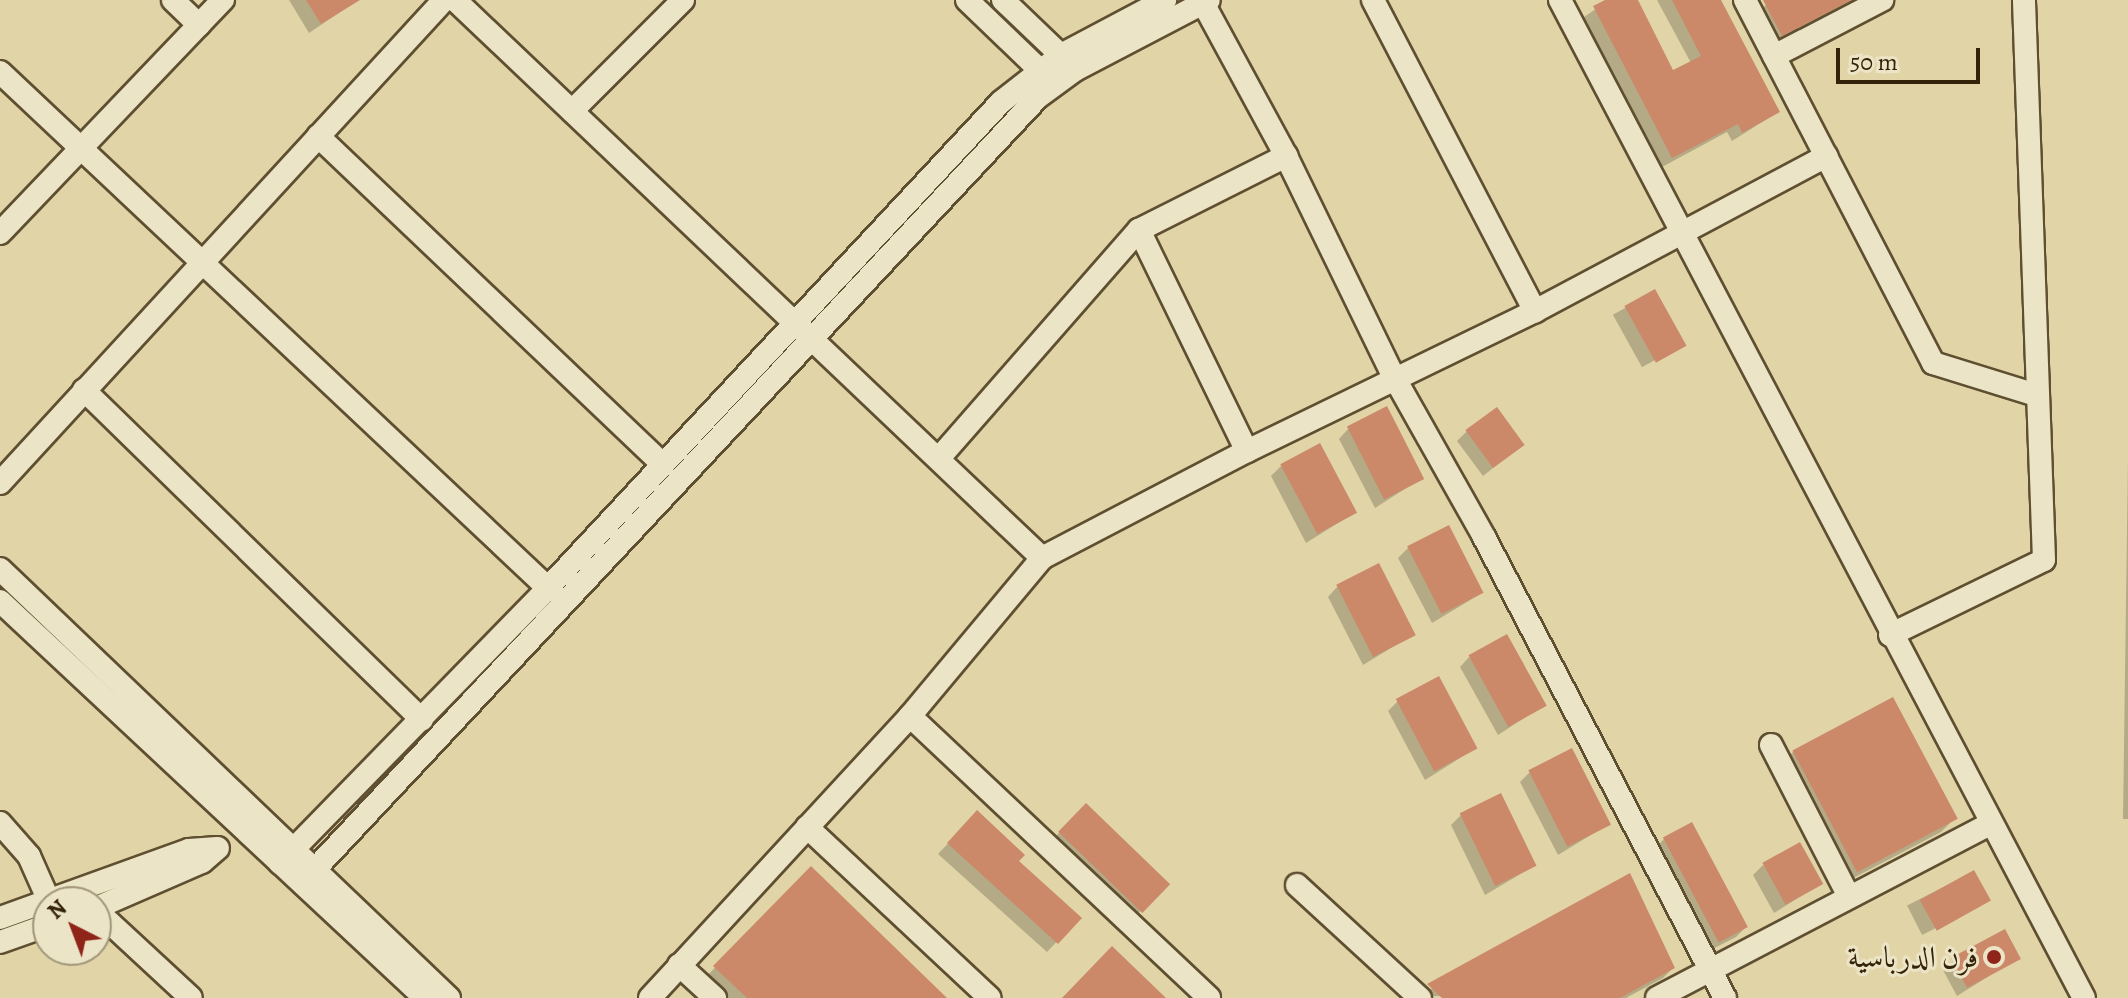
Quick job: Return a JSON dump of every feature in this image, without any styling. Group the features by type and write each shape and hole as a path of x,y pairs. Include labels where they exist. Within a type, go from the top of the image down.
{"street":[{"path":"173,0 199,25"},
{"path":"0,233 223,0"},
{"path":"0,483 444,0"},
{"path":"455,0 940,457 1042,558"},
{"path":"572,111 683,0"},
{"path":"967,0 1047,76"},
{"path":"1003,0 1068,62"},
{"path":"1373,0 1535,311"},
{"path":"1560,0 1684,233 1890,635 2084,998"},
{"path":"1745,0 1933,363 2036,395"},
{"path":"1774,56 1882,0"},
{"path":"1890,635 2044,560 2024,0"},
{"path":"308,876 802,329 1001,102 1047,76 1158,2"},
{"path":"1068,62 1206,2 1286,156 1394,377 1484,537 1725,998"},
{"path":"0,72 548,588"},
{"path":"318,136 663,465"},
{"path":"940,457 1139,230 1286,156"},
{"path":"650,998 910,716 1042,558 1394,377 1535,311 1826,156"},
{"path":"1139,230 1247,451"},
{"path":"287,856 422,720 663,465 802,329"},
{"path":"84,390 422,720"},
{"path":"0,569 308,876 425,998"},
{"path":"0,601 252,823"},
{"path":"910,716 1209,998"},
{"path":"1771,745 1849,897"},
{"path":"0,823 29,856 42,886"},
{"path":"112,902 193,867 252,823"},
{"path":"1657,998 1990,824"},
{"path":"807,827 990,998"},
{"path":"90,886 189,850 217,848"},
{"path":"308,876 449,998"},
{"path":"1297,885 1420,998"},
{"path":"0,918 32,907"},
{"path":"112,924 191,998"},
{"path":"0,942 32,931"},
{"path":"679,965 715,998"}],"building":[{"path":"306,0 360,0 321,24"},
{"path":"1605,0 1638,0 1673,70 1701,56 1672,0 1721,0 1780,112 1742,133 1738,124 1672,158 1593,6"},
{"path":"1763,0 1852,0 1782,36"},
{"path":"1655,289 1687,346 1656,363 1624,306"},
{"path":"1387,406 1424,479 1384,499 1347,426"},
{"path":"1497,407 1525,445 1493,468 1465,430"},
{"path":"1320,443 1357,513 1317,534 1280,464"},
{"path":"1449,525 1484,593 1442,614 1407,546"},
{"path":"1379,563 1416,635 1373,657 1336,585"},
{"path":"1507,634 1547,706 1508,727 1469,655"},
{"path":"1439,676 1477,748 1434,771 1396,699"},
{"path":"1893,697 1958,819 1857,872 1792,751"},
{"path":"1572,748 1611,825 1567,847 1528,770"},
{"path":"1501,793 1537,866 1495,886 1460,813"},
{"path":"1086,803 1170,884 1142,913 1058,832"},
{"path":"977,810 1025,855 1019,861 1082,918 1058,944 947,843"},
{"path":"1692,822 1748,927 1719,943 1663,837"},
{"path":"1800,842 1823,884 1786,905 1762,863"},
{"path":"811,866 947,998 747,998 713,966"},
{"path":"1974,870 1991,901 1937,931 1920,900"},
{"path":"1630,873 1675,968 1620,998 1442,998 1427,984"},
{"path":"2005,929 2021,959 1967,988 1951,958"},
{"path":"1112,946 1166,998 1062,998"}],"place":[{"name":"فرن الدرباسية","path":"1994,957"}]}
